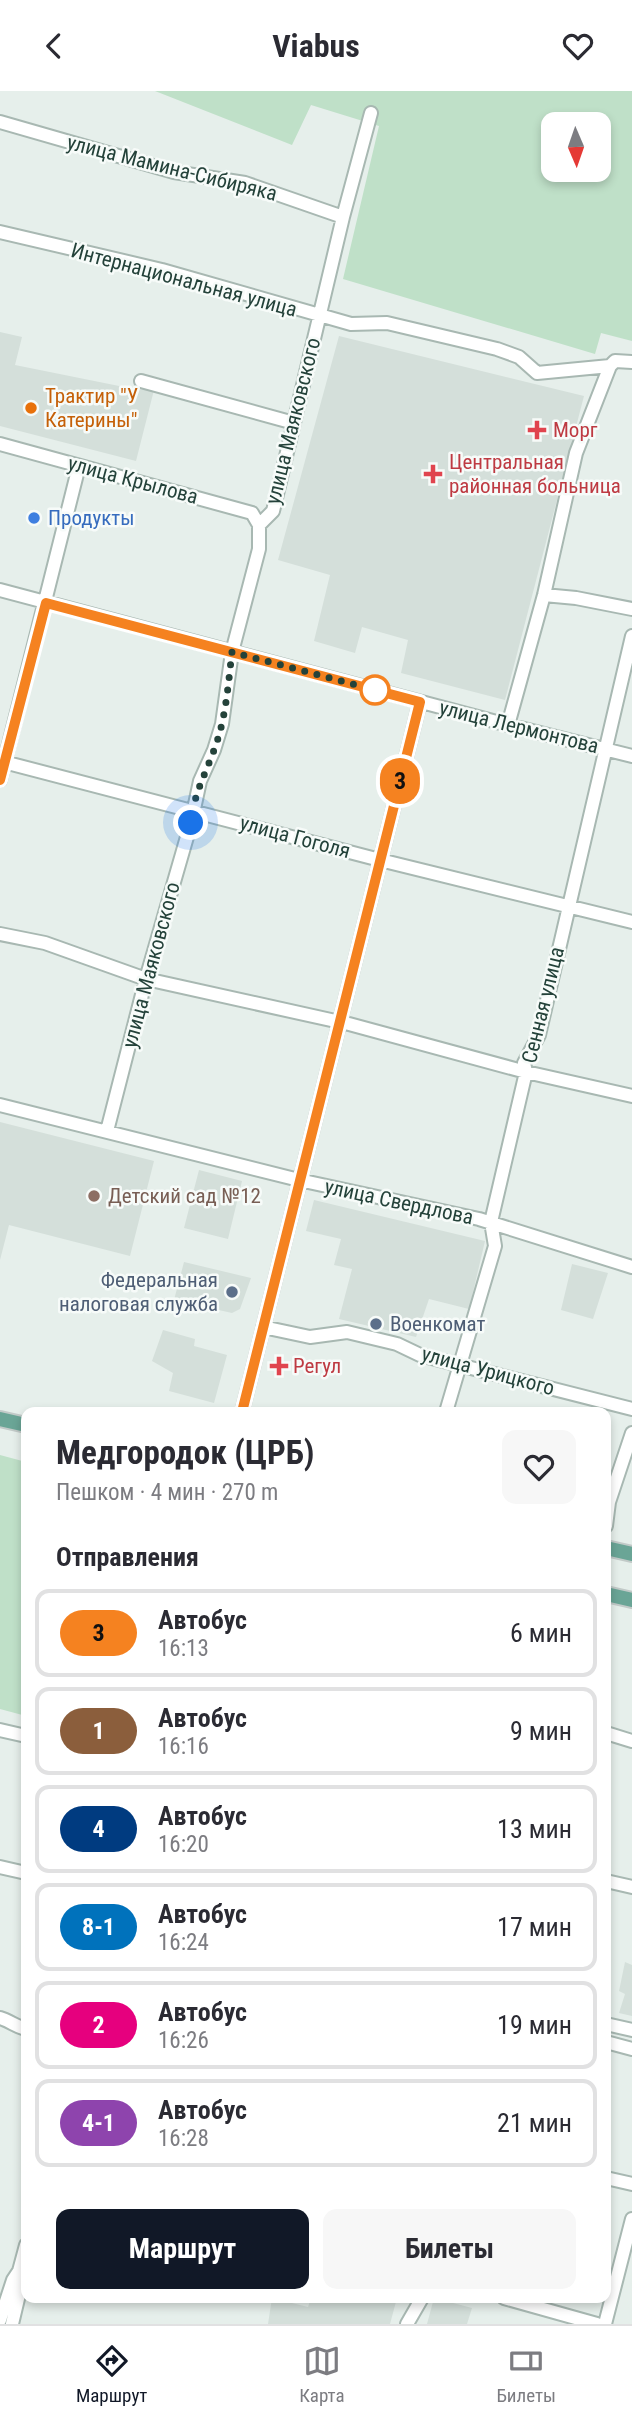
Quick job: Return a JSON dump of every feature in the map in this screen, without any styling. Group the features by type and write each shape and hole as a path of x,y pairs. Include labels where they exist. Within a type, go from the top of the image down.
{"main road":[{"path":"0,1419 21,1424"},
{"path":"611,1549 632,1554"},
{"path":"611,1595 632,1600"}],"street":[{"name":"улица Маяковского","path":"107,1131 200,781 222,724 232,652 259,549 259,525 273,511 343,217 372,113"},
{"name":"улица Мамина-Сибиряка","path":"0,122 174,172 245,183 343,217"},
{"name":"Интернациональная улица","path":"0,232 162,270 351,324 387,323 497,349 519,357 537,373 610,366"},
{"path":"508,725 544,595 576,453 610,366 615,361 632,362"},
{"path":"141,381 294,423"},
{"name":"улица Крылова","path":"0,444 252,513 259,525"},
{"path":"0,779 2,762 46,603 79,466"},
{"name":"улица Лермонтова","path":"0,590 632,756"},
{"path":"544,595 632,609"},
{"name":"Сенная улица","path":"448,1407 495,1246 491,1222 526,1072 524,1063 539,1035 632,636"},
{"path":"243,1407 420,702"},
{"name":"улица Гоголя","path":"2,762 632,922"},
{"path":"0,934 44,943 146,979 339,1023 526,1072 632,1096"},
{"name":"улица Свердлова","path":"0,1105 299,1180 491,1222 632,1267"},
{"name":"улица Урицкого","path":"263,1327 310,1337 347,1332 397,1343 420,1355 632,1409"},
{"path":"611,1496 632,1433"},
{"path":"0,1730 21,1735"},
{"path":"611,1735 632,1741"},
{"path":"0,1867 21,1872"},
{"path":"611,1882 632,1887"},
{"path":"0,2018 21,2027"},
{"path":"611,2025 632,2030"},
{"path":"611,2043 632,2049"},
{"path":"611,2179 632,2184"},
{"path":"611,2301 632,2219"},
{"path":"21,2264 0,2321 13,2324 21,2287"},
{"path":"19,2271 21,2278"},
{"path":"407,2324 419,2303"},
{"path":"522,2303 597,2324"},
{"path":"605,2324 610,2303"}],"shaded area":[{"path":"0,332 22,337 15,365 134,389 154,390 136,461 0,426"},
{"name":"Центральная районная больница","path":"339,336 584,396 505,700 401,673 408,640 362,627 355,653 314,641 330,575 278,560"},
{"name":"Детский сад №12","path":"0,1122 154,1161 130,1256 9,1225 0,1260"},
{"path":"199,1170 242,1181 228,1239 184,1228"},
{"path":"314,1200 485,1241 469,1309 429,1299 416,1337 339,1319 352,1269 334,1265 341,1239 306,1231"},
{"path":"184,1262 251,1278 240,1309 232,1313 174,1300"},
{"path":"572,1264 608,1273 593,1319 561,1310"},
{"path":"163,1330 195,1339 194,1346 227,1355 214,1403 169,1391 173,1373 152,1361"},
{"path":"625,1962 632,1965 632,2016 619,2013 625,1994 619,1991"},
{"path":"271,2303 292,2303 308,2307 309,2303 396,2303 390,2324 268,2324"},
{"path":"433,2303 453,2303 472,2308 467,2324 427,2324"}],"green space":[{"path":"155,91 632,91 632,341 601,333 595,354 343,279 379,126 311,105 292,145"},
{"path":"0,1455 21,1461 21,1715 0,1709"}],"bus line":[{"name":"3","path":"0,780 46,603 420,702 243,1407"}],"place":[{"name":"Трактир \"У Катерины\"","path":"31,408"},
{"name":"Морг","path":"537,430"},
{"name":"Центральная районная больница","path":"433,474"},
{"name":"Продукты","path":"34,518"},
{"name":"Детский сад №12","path":"94,1196"},
{"name":"Федеральная налоговая служба","path":"232,1292"},
{"name":"Военкомат","path":"376,1324"},
{"name":"Регул","path":"279,1366"}],"route":[{"path":"191,823 200,781 222,724 232,652 375,690"}]}
